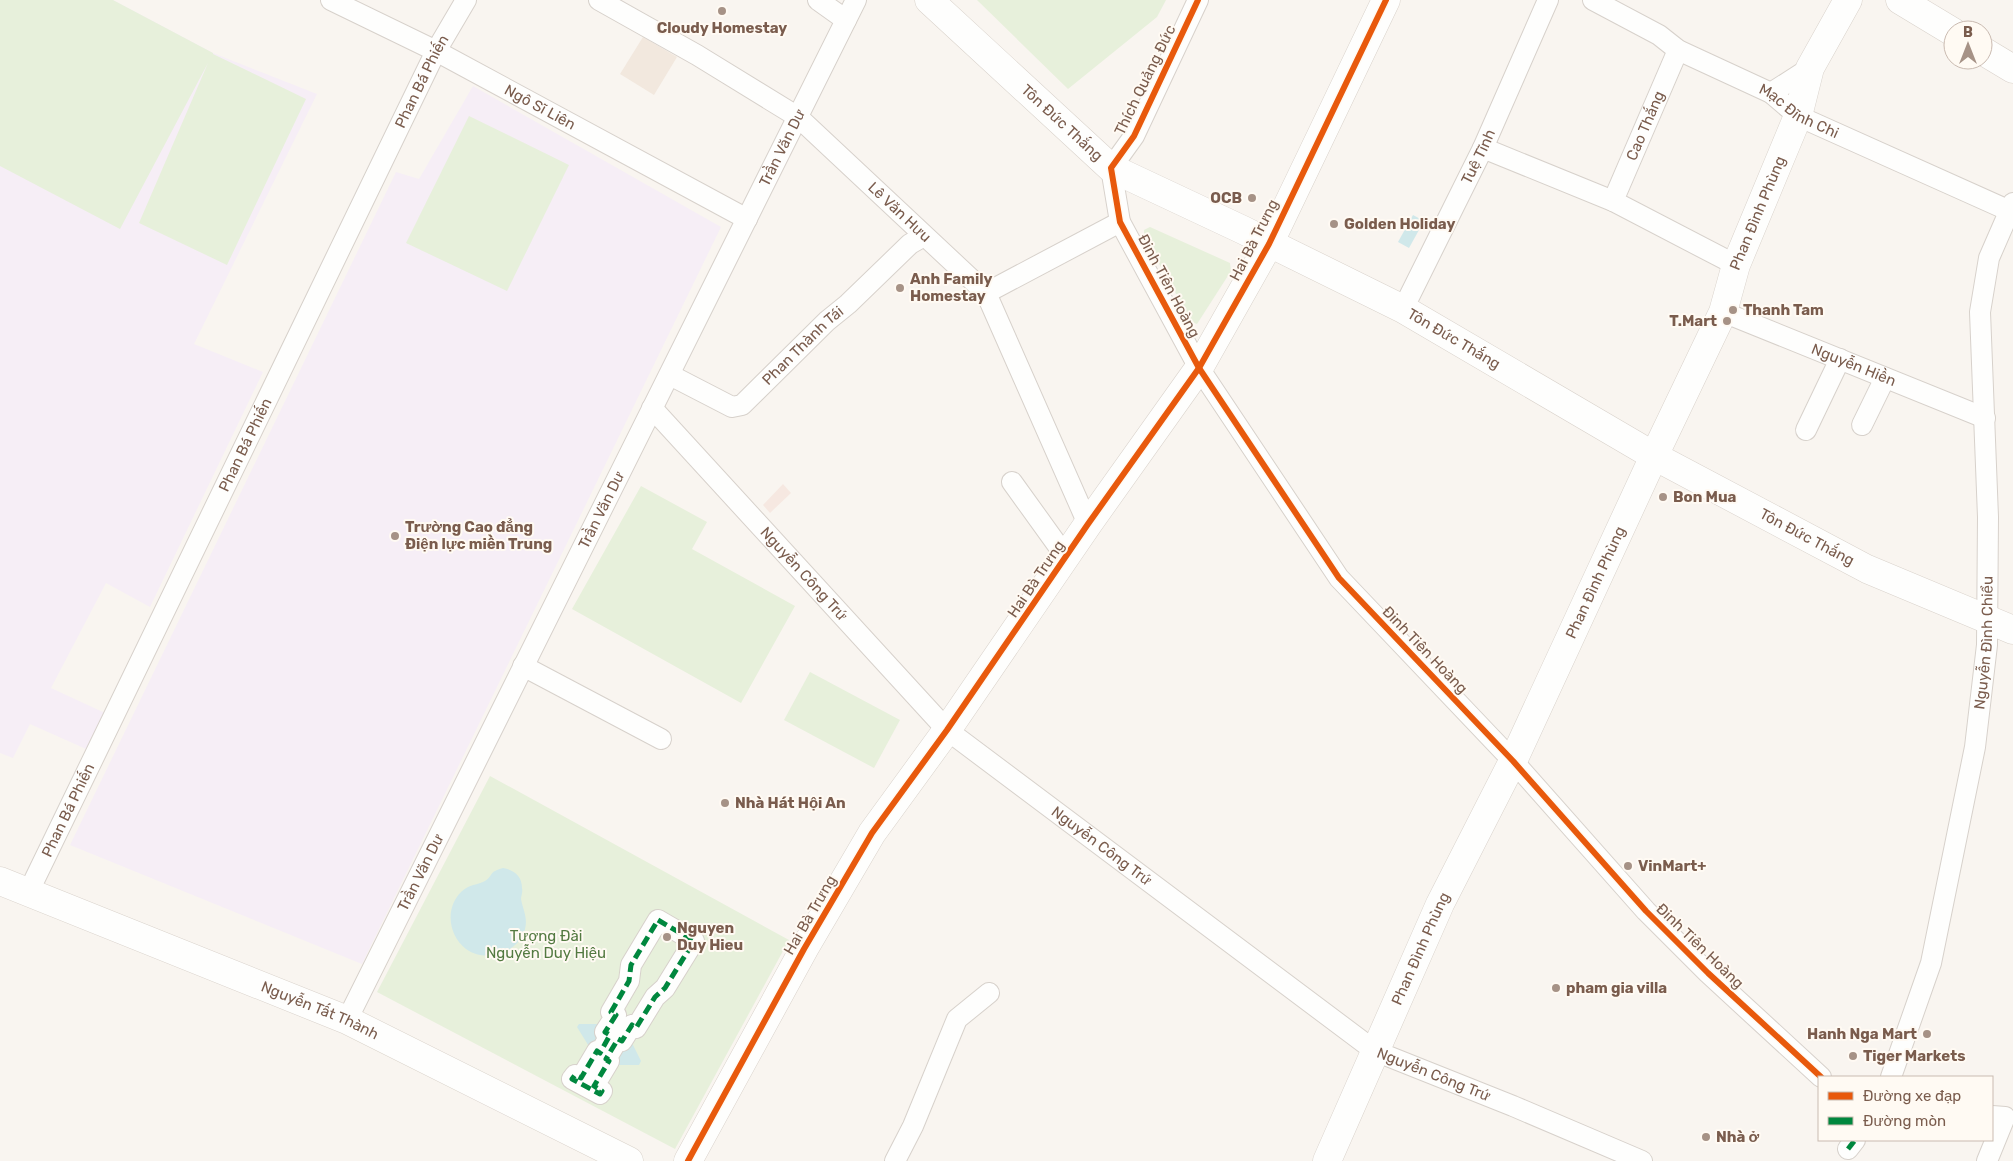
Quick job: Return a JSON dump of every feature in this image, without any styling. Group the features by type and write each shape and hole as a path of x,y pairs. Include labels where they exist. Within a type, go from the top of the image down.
{"street":[{"name":"Ngô Sĩ Liên","path":"331,0 436,51 747,219"},
{"name":"Phan Bá Phiến","path":"28,893 436,51 466,0"},
{"name":"Lê Văn Hưu","path":"598,0 697,55 798,117 986,294 1088,524"},
{"path":"818,0 846,20"},
{"name":"Trần Văn Dư","path":"346,1020 856,0"},
{"name":"Tôn Đức Thắng","path":"930,0 1111,168 1403,309 1654,456 1867,570 2013,630"},
{"name":"Thích Quảng Đức","path":"1111,168 1134,136 1198,0"},
{"name":"Hai Bà Trưng","path":"688,1161 804,949 872,834 948,730 1088,524 1199,368 1269,244 1386,0"},
{"name":"Tuệ Tĩnh","path":"1403,309 1483,148 1548,0"},
{"name":"Mạc Đĩnh Chi","path":"1593,0 1659,35 1678,50 1770,93 1798,116 2012,207"},
{"name":"Phan Đình Phùng","path":"1327,1161 1440,904 1513,761 1723,312 1736,265 1798,116 1810,68 1848,0"},
{"path":"1900,0 1943,26"},
{"name":"Cao Thắng","path":"1613,202 1678,50"},
{"path":"1993,56 2013,69"},
{"path":"1770,93 1810,68"},
{"path":"1483,148 1613,202 1736,265"},
{"name":"Đinh Tiên Hoàng","path":"1111,168 1120,222 1199,368 1339,578 1513,761 1646,911 1708,973 1820,1076"},
{"name":"Nguyễn Đình Chiểu","path":"1891,1076 1931,963 1975,747 1985,668 1988,517 1980,312 1989,258 2012,207"},
{"path":"986,294 1120,222"},
{"name":"Phan Thành Tái","path":"670,375 732,407 742,405 827,321 848,304 910,244 924,236"},
{"name":"Nguyễn Hiền","path":"1723,312 1985,418"},
{"path":"1806,430 1840,359"},
{"path":"1862,425 1885,378"},
{"name":"Nguyễn Công Trứ","path":"652,408 948,730 1375,1051 1513,1106 1642,1161"},
{"path":"1012,482 1066,557"},
{"path":"523,666 661,739"},
{"name":"Nguyễn Tất Thành","path":"0,881 346,1020 629,1161"},
{"path":"658,920 694,941 665,988 655,997 636,1028 632,1025 622,1041 618,1038 609,1046 610,1035 606,1032 616,1015 611,1012 630,981 631,965 658,920"},
{"path":"896,1161 913,1126 957,1019 989,993"},
{"path":"1993,1136 1998,1116"},
{"path":"1987,1161 1992,1141"}],"shaded area":[{"path":"0,0 113,0 213,53 317,94 194,344 263,372 150,607 106,583 51,688 105,713 86,749 30,724 13,758 0,753"},
{"path":"643,37 677,57 654,95 620,74"},
{"name":"Trường Cao đẳng Điện lực miền Trung","path":"473,86 721,227 362,964 70,845 396,172 419,179"},
{"path":"783,484 791,493 770,513 763,505"}],"green space":[{"path":"0,0 113,0 213,54 306,99 227,265 139,223 208,63 120,229 0,166"},
{"path":"977,0 1166,0 1157,17 1068,89"},
{"path":"469,116 569,165 507,291 406,243"},
{"path":"1150,227 1230,263 1231,271 1197,324 1192,322 1144,237 1144,230"},
{"path":"641,486 707,522 692,549 795,606 741,703 572,609"},
{"path":"810,672 900,720 874,768 784,720"},
{"name":"Tượng Đài Nguyễn Duy Hiệu","path":"490,776 789,940 675,1149 377,992"}],"water":[{"path":"1413,215 1424,221 1409,248 1398,242"},
{"path":"503,868 514,872 521,880 521,899 526,921 525,929 516,945 500,954 482,955 474,953 466,949 455,936 451,921 452,906 464,889 485,881 493,872"},
{"path":"579,1024 602,1024 631,1041 641,1061 639,1065 618,1065 590,1048 577,1027"}],"marked path":[{"path":"658,920 694,941 665,988 655,997 636,1028 632,1025 622,1041 618,1039 606,1059 609,1061 594,1086 602,1091 600,1094 572,1079 575,1075 581,1078 597,1051 600,1053 610,1035 605,1032 616,1015 611,1012 629,981 631,965 658,920"},
{"path":"1848,1149 1854,1141"}],"cycle path":[{"path":"1198,0 1134,136 1111,168 1120,222 1199,368 1339,578 1513,761 1646,911 1708,973 1820,1076"},
{"path":"688,1161 804,949 872,833 947,730 1088,524 1199,368 1269,244 1386,0"}],"place":[{"name":"Cloudy Homestay","path":"722,11"},
{"name":"OCB","path":"1252,198"},
{"name":"Golden Holiday","path":"1334,224"},
{"name":"Anh Family Homestay","path":"900,288"},
{"name":"Thanh Tam","path":"1733,310"},
{"name":"T.Mart","path":"1727,321"},
{"name":"Bon Mua","path":"1663,497"},
{"name":"Trường Cao đẳng Điện lực miền Trung","path":"395,536"},
{"name":"Nhà Hát Hội An","path":"725,803"},
{"name":"VinMart+","path":"1628,866"},
{"name":"Nguyen Duy Hieu","path":"667,937"},
{"name":"pham gia villa","path":"1556,988"},
{"name":"Hanh Nga Mart","path":"1927,1034"},
{"name":"Tiger Markets","path":"1853,1056"},
{"name":"Nhà ở","path":"1706,1137"}]}
